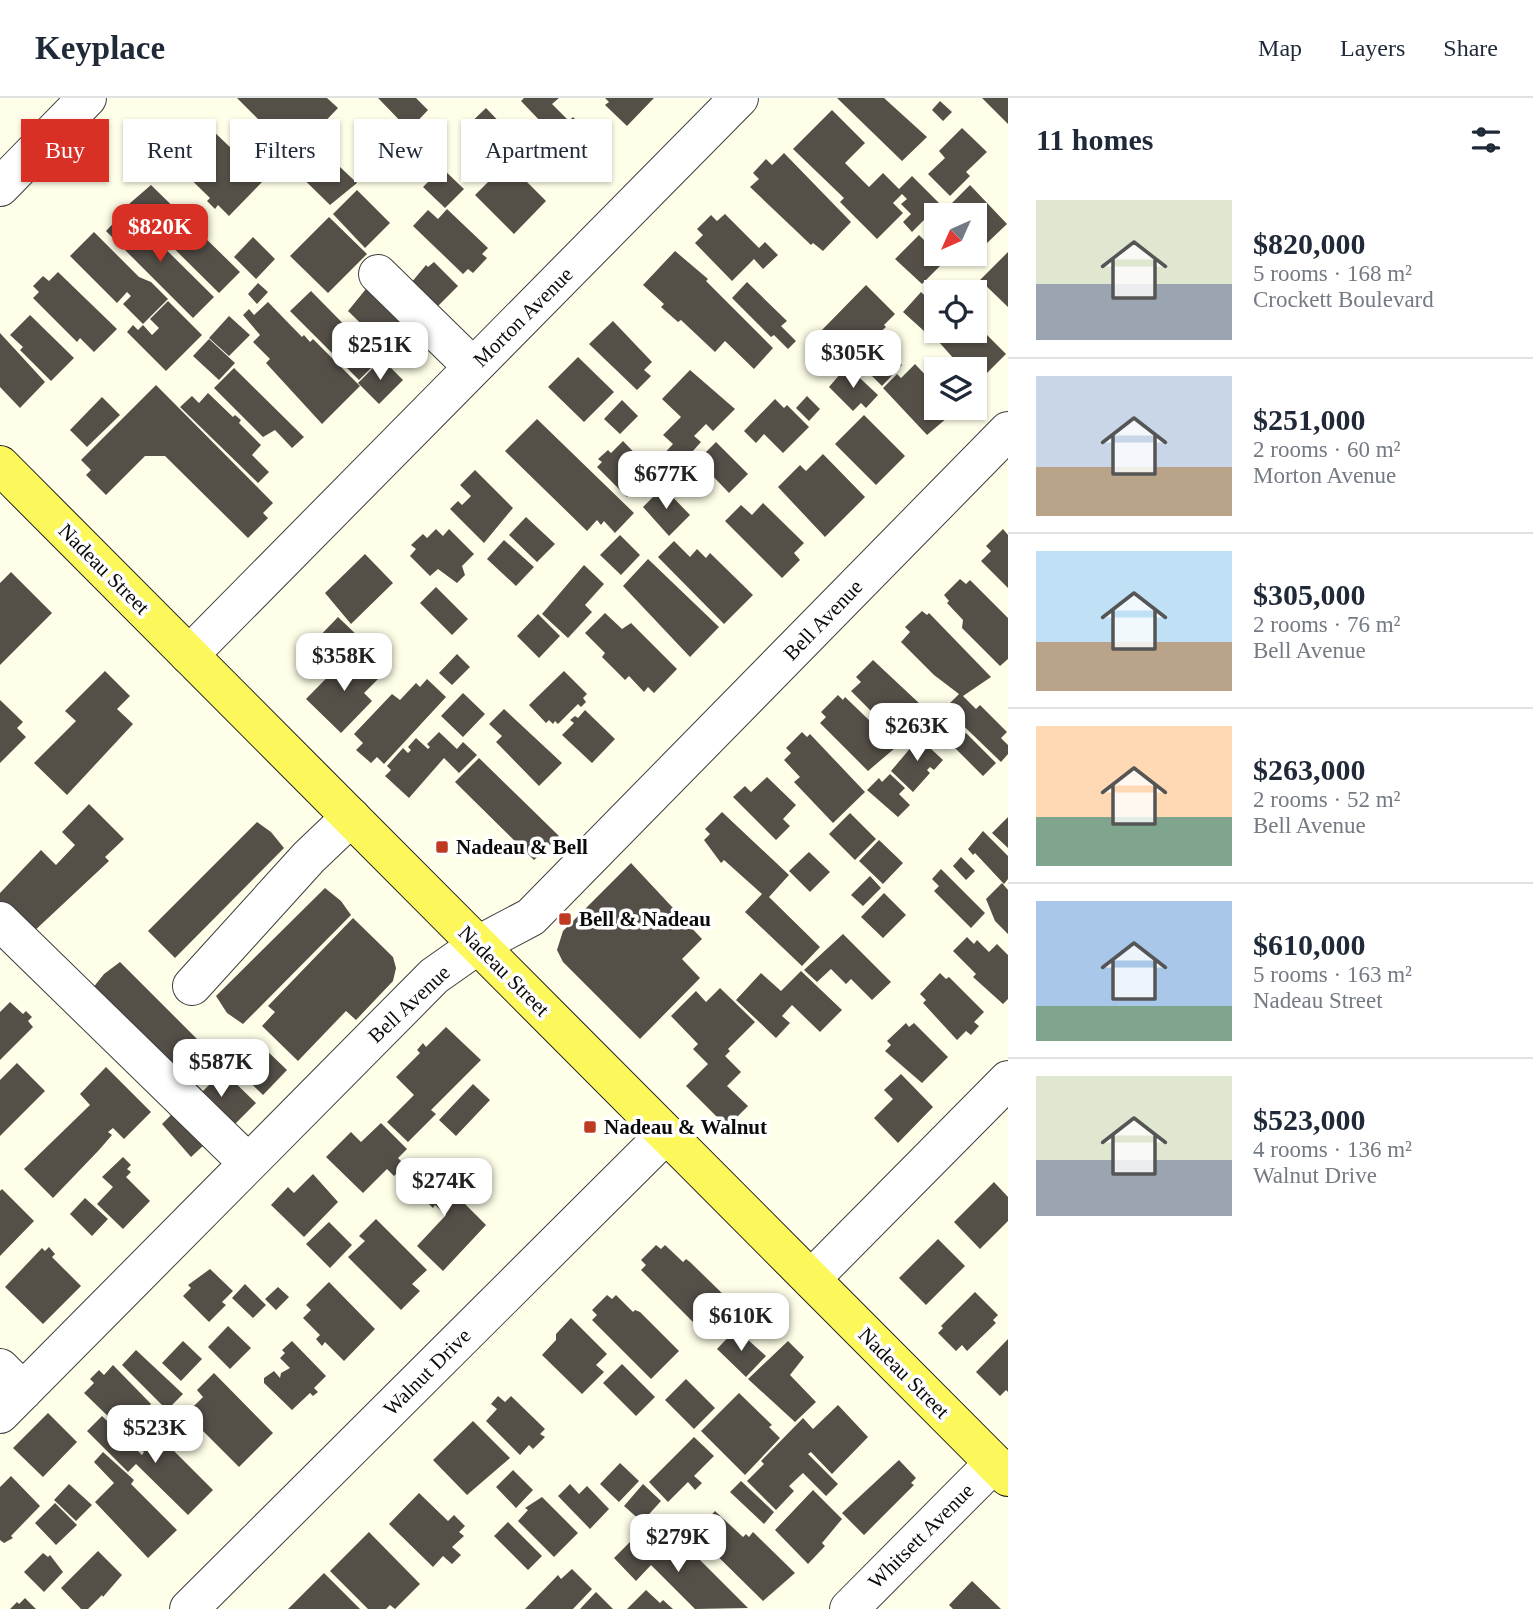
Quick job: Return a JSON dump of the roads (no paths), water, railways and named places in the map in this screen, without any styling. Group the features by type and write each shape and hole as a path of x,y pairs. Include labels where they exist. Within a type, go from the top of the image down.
{"main road":[{"name":"Nadeau Street","path":"0,465 1001,1470"}],"street":[{"path":"0,187 87,98"},
{"name":"Morton Avenue","path":"189,655 739,98"},
{"path":"377,274 473,367"},
{"name":"Bell Avenue","path":"8,1391 248,1163 434,976 478,945 531,917 1008,431"},
{"path":"192,986 309,857 351,817"},
{"path":"0,920 248,1163"},
{"path":"811,1279 1008,1080"},
{"name":"Walnut Drive","path":"189,1609 666,1134"},
{"name":"Whitsett Avenue","path":"849,1609 1001,1470"}],"place":[{"name":"Nadeau & Bell","path":"442,847"},
{"name":"Bell & Nadeau","path":"565,919"},
{"name":"Nadeau & Walnut","path":"590,1127"}]}
